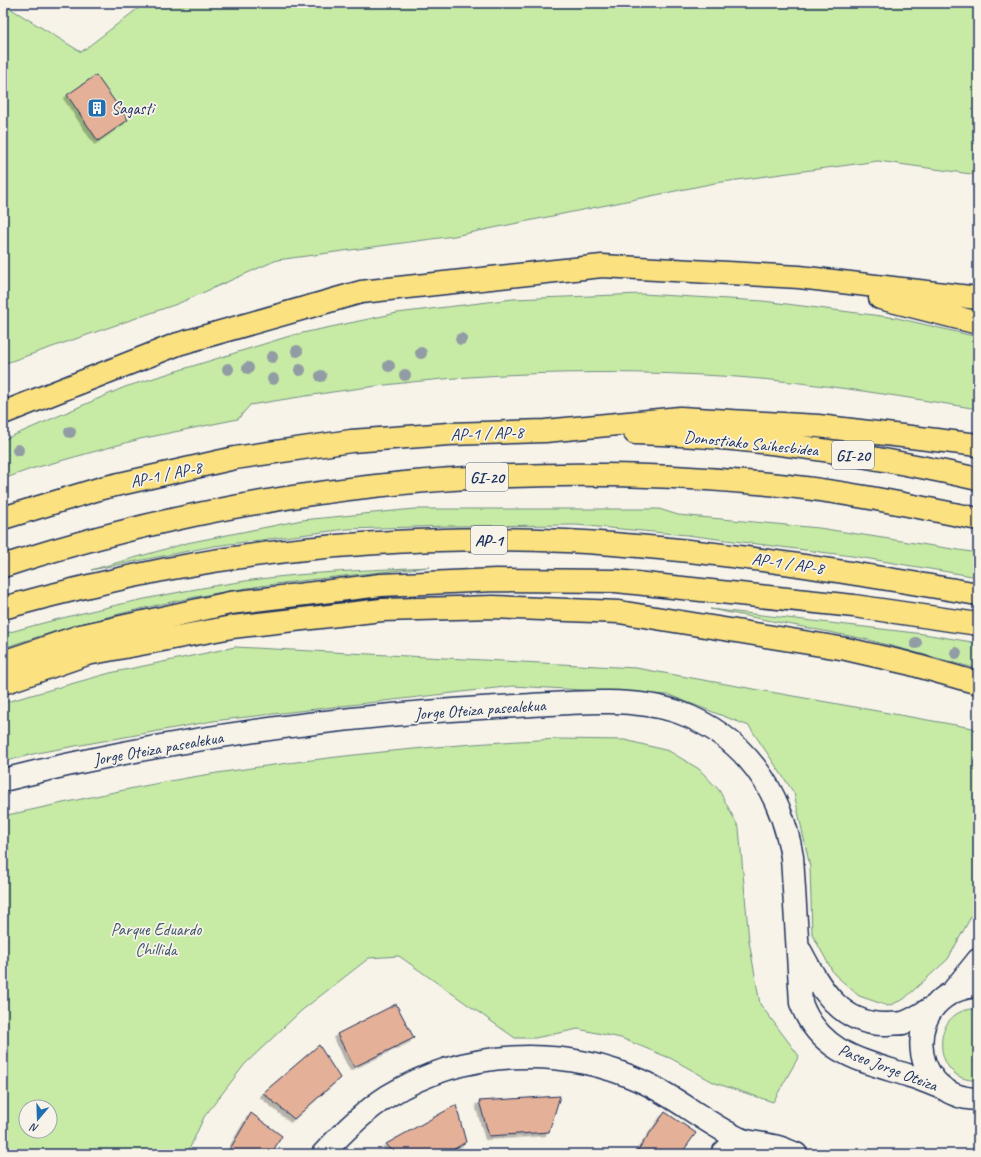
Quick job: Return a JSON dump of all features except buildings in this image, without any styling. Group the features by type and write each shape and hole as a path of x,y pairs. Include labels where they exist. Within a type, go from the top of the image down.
{"highway":[{"path":"3,413 178,344 361,292 602,266 799,277 978,298"},
{"path":"799,277 978,323"},
{"name":"AP-1 / AP-8","path":"3,518 102,488 236,458 350,441 449,434 545,431 680,418 818,426 978,445"},
{"name":"Donostiako Saihesbidea","path":"545,431 638,433 734,440 858,455 978,479"},
{"name":"GI-20","path":"3,566 63,547 161,522 266,500 372,485 477,477 570,474 649,476 758,483 852,495 978,519"},
{"name":"AP-1 / AP-8","path":"3,608 74,589 168,569 271,554 374,543 482,540 564,541 651,547 744,557 841,570 978,594"},
{"path":"3,662 80,636 230,603 381,585 496,580 616,581 854,606 978,624"},
{"path":"3,683 87,654 232,627 382,610 493,607 619,612 846,649 907,663 978,683"}],"street":[{"name":"Jorge Oteiza pasealekua","path":"3,780 123,754 221,737 319,723 417,713 568,703 629,703 654,706 684,715 723,735 758,769 771,789 781,810 788,833 792,856 798,945"},
{"name":"Paseo Jorge Oteiza","path":"798,945 819,985 833,1002 852,1017 871,1024 904,1023 933,1007 954,991"},
{"name":"Paseo Jorge Oteiza","path":"798,945 801,1003 805,1014 818,1035 828,1043 849,1055 945,1089 957,1096 978,1099"},
{"path":"954,991 978,960"},
{"path":"954,991 967,987 978,986"},
{"path":"933,1007 925,1020 921,1035 921,1051 925,1065 934,1078 945,1089"},
{"path":"323,1154 342,1133 365,1113 389,1096 415,1082 470,1063 528,1056 586,1062 635,1078 667,1095 738,1139 775,1146 796,1154"},
{"path":"722,1154 738,1139"}],"green space":[{"path":"145,3 978,3 978,175 878,161 715,183 454,236 277,260 177,304 3,364 3,4 81,52"},
{"path":"642,294 763,301 897,318 978,337 978,409 828,386 737,377 603,372 469,377 359,388 250,405 238,419 140,439 31,469 3,479 3,440 125,387 293,335 397,313 513,299"},
{"path":"414,509 659,509 678,515 819,528 978,553 978,577 852,556 687,535 576,525 448,526 347,529 214,546 91,570 187,543 302,520"},
{"path":"430,567 283,583 212,594 106,617 3,648 3,634 95,610 189,590 296,575"},
{"path":"710,609 924,634 978,643 978,669 865,639"},
{"path":"235,647 636,668 978,729 978,885 973,913 948,959 904,999 888,1006 859,996 834,974 812,934 810,867 794,793 749,726 669,695 513,686 213,721 37,753 3,762 3,703 110,673"},
{"name":"Parque Eduardo Chillida","path":"558,739 625,740 669,751 699,769 719,790 739,828 749,941 760,1004 799,1056 773,1102 715,1083 672,1059 621,1038 578,1029 535,1038 515,1038 399,956 369,958 301,1011 245,1064 204,1117 187,1154 3,1154 3,816 136,787 190,777 302,761 473,744"},
{"path":"978,1009 978,1080 962,1078 951,1070 944,1059 942,1045 944,1031 950,1019 962,1011"}],"place":[{"name":"Sagasti","path":"97,108"}]}
